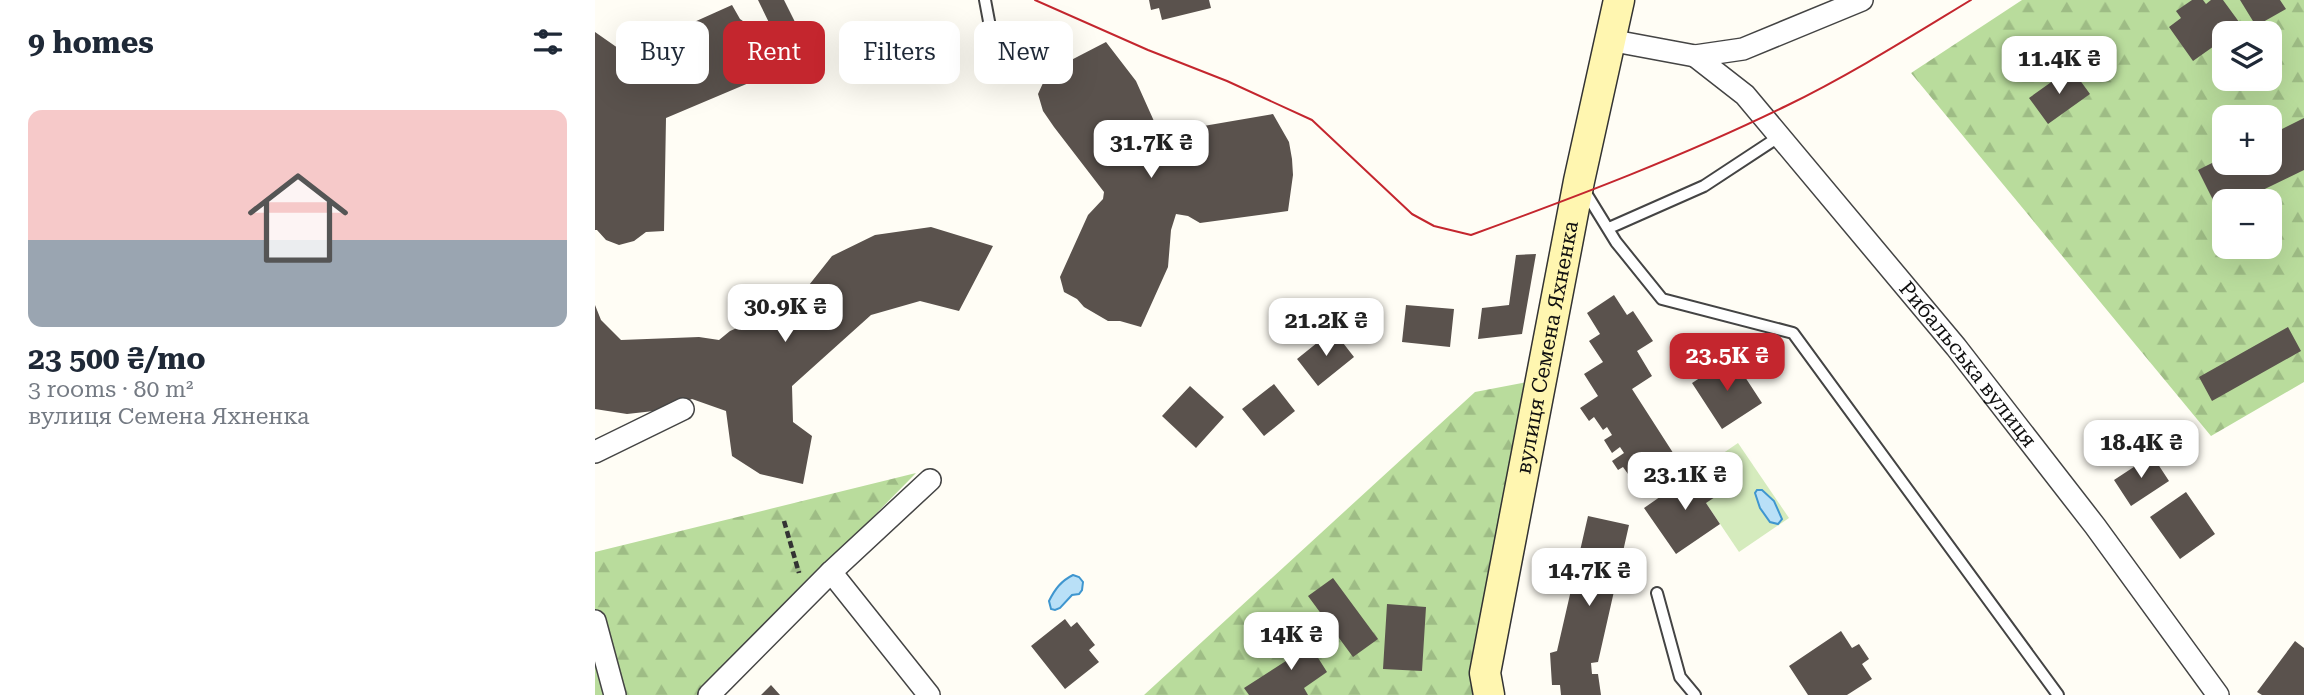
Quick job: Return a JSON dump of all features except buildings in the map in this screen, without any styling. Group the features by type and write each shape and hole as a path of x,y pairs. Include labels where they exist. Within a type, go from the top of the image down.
{"street":[{"name":"вулиця Семена Яхненка","path":"1489,695 1485,673 1579,181 1619,0"},
{"path":"1609,40 1695,56 1742,49 1863,0"},
{"name":"Рибальська вулиця","path":"1695,56 1745,95 1956,348 2095,526 2218,695"},
{"path":"595,452 683,409"},
{"path":"709,695 831,572 930,480"},
{"path":"831,572 929,695"},
{"path":"595,621 615,695"}],"lane":[{"path":"985,0 989,21"},
{"path":"1609,228 1704,186 1780,136"},
{"path":"1579,181 1616,242 1662,299 1793,332 2058,695"},
{"path":"1657,593 1680,677 1695,695"}],"path":[{"path":"783,521 807,598"}],"green space":[{"path":"2022,0 2304,0 2304,382 2211,436 1911,73"},
{"path":"1532,381 1479,695 1144,695 1475,392"},
{"path":"1738,443 1789,518 1739,552 1706,503 1700,469"},
{"path":"916,473 698,695 595,695 595,552"}],"water":[{"path":"1762,490 1774,501 1782,519 1778,524 1770,522 1760,508 1755,493"},
{"path":"1073,575 1083,582 1082,590 1079,594 1072,595 1060,608 1051,609 1049,601 1054,593"}],"tram line":[{"path":"1035,0 1312,120 1412,214 1434,226 1471,235 1630,175 1748,124 1833,82 1971,0"}]}
